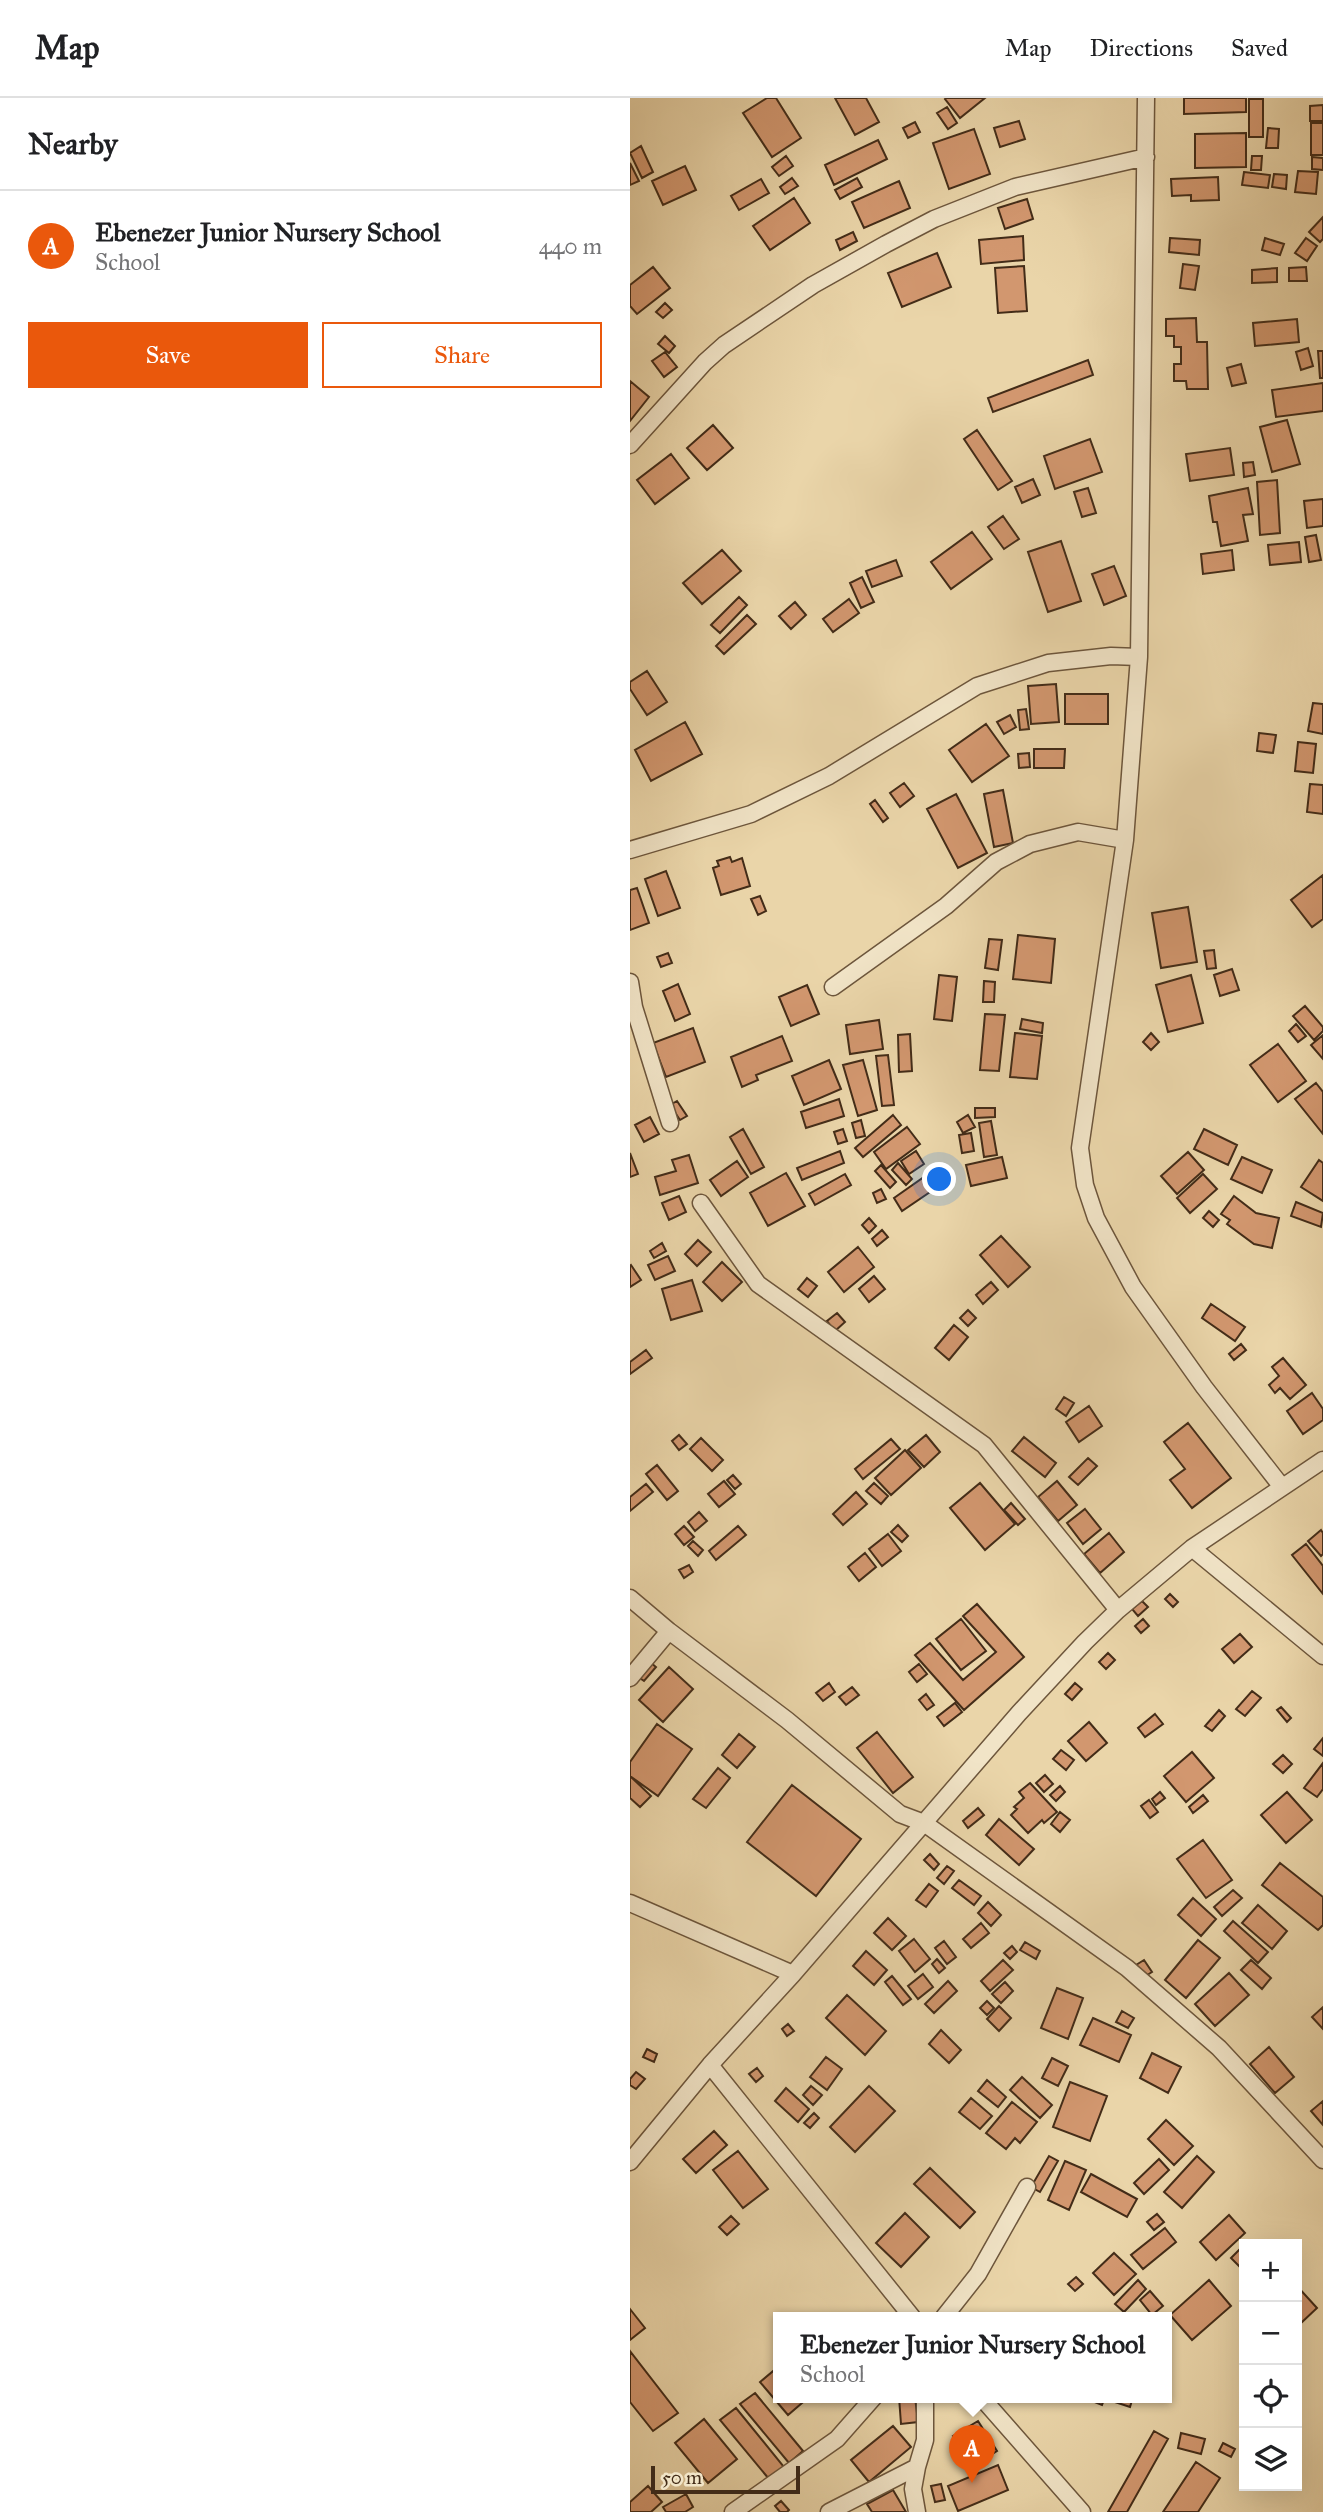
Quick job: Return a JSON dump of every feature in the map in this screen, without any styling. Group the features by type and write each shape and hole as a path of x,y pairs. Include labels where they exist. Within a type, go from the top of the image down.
{"street":[{"path":"1146,98 1139,657 1125,840 1080,1148 1084,1185 1096,1218 1133,1287 1204,1387 1282,1487"},
{"path":"630,445 705,362 724,345 813,285 934,219 1015,187 1146,157"},
{"path":"630,850 751,814 829,776 976,686 1048,663 1111,656 1139,657"},
{"path":"833,987 946,906 996,862 1030,844 1078,832 1125,840"},
{"path":"630,982 634,1007 670,1123"},
{"path":"701,1203 758,1284 984,1446 1118,1610"},
{"path":"630,2162 710,2065 793,1974 1019,1713 1118,1610 1192,1548 1323,1460"},
{"path":"1192,1548 1323,1656"},
{"path":"630,1598 669,1631 787,1720 900,1814 924,1823 1127,1968 1219,2048 1323,2160"},
{"path":"630,1678 669,1631"},
{"path":"630,1903 793,1974"},
{"path":"710,2065 908,2312"},
{"path":"948,2312 978,2274 1027,2187"},
{"path":"733,2512 836,2439 869,2403"},
{"path":"918,2512 913,2489 925,2440 925,2403"},
{"path":"986,2403 1082,2512"},
{"path":"830,2512 917,2467"}],"building":[{"path":"767,98 776,98 801,138 772,157 743,113"},
{"path":"835,98 866,98 879,122 855,135"},
{"path":"946,98 985,98 960,118"},
{"path":"1184,98 1246,98 1246,112 1184,114"},
{"path":"1249,99 1263,99 1263,137 1249,137"},
{"path":"1323,105 1323,121 1310,121 1310,106"},
{"path":"947,107 957,123 948,129 937,113"},
{"path":"1019,121 1025,139 1000,147 994,128"},
{"path":"915,122 920,132 908,138 903,128"},
{"path":"1311,123 1323,123 1323,155 1311,155"},
{"path":"1268,128 1279,129 1278,148 1266,148"},
{"path":"974,129 990,174 949,189 933,143"},
{"path":"1246,133 1246,167 1195,168 1195,134"},
{"path":"878,140 887,159 834,185 825,165"},
{"path":"641,146 653,172 642,178 630,153"},
{"path":"786,156 793,166 779,176 772,167"},
{"path":"1252,156 1262,156 1261,170 1251,170"},
{"path":"1312,157 1323,158 1323,170 1312,169"},
{"path":"630,163 639,181 630,185"},
{"path":"685,166 696,190 663,205 652,181"},
{"path":"1298,171 1318,172 1316,194 1295,192"},
{"path":"1244,172 1270,175 1268,188 1242,185"},
{"path":"1274,174 1287,175 1286,189 1272,187"},
{"path":"1218,177 1219,200 1191,201 1191,195 1172,196 1171,179"},
{"path":"792,178 798,186 785,194 780,187"},
{"path":"857,178 862,187 840,199 835,190"},
{"path":"761,179 769,193 739,210 731,196"},
{"path":"899,181 910,208 864,228 852,202"},
{"path":"794,198 810,223 770,250 753,226"},
{"path":"1027,199 1033,219 1005,229 998,208"},
{"path":"1323,217 1323,239 1320,242 1309,232"},
{"path":"853,232 857,241 840,250 836,240"},
{"path":"1023,236 1024,260 981,264 979,240"},
{"path":"1170,238 1200,240 1199,255 1169,252"},
{"path":"1265,238 1284,244 1280,255 1262,250"},
{"path":"1306,238 1317,246 1307,261 1295,253"},
{"path":"937,253 951,287 902,307 888,273"},
{"path":"1183,264 1199,266 1195,290 1180,288"},
{"path":"1024,266 1027,311 998,313 995,268"},
{"path":"653,267 670,288 637,314 630,306 630,285"},
{"path":"1306,267 1307,281 1289,281 1289,268"},
{"path":"1277,268 1277,282 1252,283 1252,270"},
{"path":"665,303 672,310 663,318 656,312"},
{"path":"1196,318 1197,342 1207,342 1208,389 1187,389 1186,381 1174,381 1174,364 1181,364 1181,347 1174,347 1174,336 1166,336 1166,319"},
{"path":"1297,319 1299,342 1255,346 1253,323"},
{"path":"665,336 675,346 669,353 658,344"},
{"path":"1308,348 1313,366 1301,370 1296,352"},
{"path":"1318,351 1323,351 1323,378 1320,378"},
{"path":"665,352 677,367 664,377 652,361"},
{"path":"1088,360 1093,375 993,412 988,398"},
{"path":"1241,364 1246,383 1232,386 1227,368"},
{"path":"630,381 649,397 630,421"},
{"path":"1323,383 1323,411 1276,417 1272,390"},
{"path":"1287,420 1300,464 1272,472 1260,427"},
{"path":"713,425 733,448 707,470 687,448"},
{"path":"977,430 1012,481 998,490 964,439"},
{"path":"1090,439 1102,472 1055,489 1044,456"},
{"path":"1230,448 1234,475 1190,481 1186,454"},
{"path":"671,454 689,478 655,504 637,480"},
{"path":"1253,462 1255,475 1244,477 1243,463"},
{"path":"1033,479 1040,495 1022,503 1015,487"},
{"path":"1277,480 1280,533 1260,535 1257,482"},
{"path":"1088,488 1096,513 1082,517 1074,492"},
{"path":"1248,488 1253,514 1243,515 1248,541 1221,546 1217,522 1213,522 1209,496"},
{"path":"1323,499 1323,526 1307,528 1304,501"},
{"path":"1003,516 1019,539 1004,549 988,527"},
{"path":"972,532 992,559 951,589 931,562"},
{"path":"1316,535 1321,560 1309,562 1305,537"},
{"path":"1061,541 1081,601 1048,612 1028,552"},
{"path":"1299,542 1301,562 1270,565 1268,545"},
{"path":"722,550 741,571 702,604 683,583"},
{"path":"1232,550 1234,570 1203,574 1201,554"},
{"path":"896,560 902,576 872,587 866,571"},
{"path":"1114,566 1126,596 1104,605 1092,574"},
{"path":"862,577 874,602 861,608 850,583"},
{"path":"739,597 747,605 720,633 711,625"},
{"path":"849,599 859,613 833,632 823,619"},
{"path":"795,602 806,615 791,629 779,616"},
{"path":"747,615 756,624 724,654 716,646"},
{"path":"647,671 667,702 647,715 630,689 630,682"},
{"path":"1056,684 1059,722 1031,724 1028,686"},
{"path":"1065,694 1108,694 1108,724 1065,724"},
{"path":"1313,703 1323,704 1323,734 1308,731"},
{"path":"1026,709 1029,729 1020,730 1018,710"},
{"path":"1010,715 1016,727 1004,734 997,722"},
{"path":"685,722 702,754 651,781 635,750"},
{"path":"986,724 1009,756 972,782 949,750"},
{"path":"1259,733 1276,735 1273,753 1257,751"},
{"path":"1298,742 1316,744 1313,773 1295,771"},
{"path":"1034,749 1065,749 1064,768 1034,768"},
{"path":"1029,753 1030,767 1019,768 1018,754"},
{"path":"904,783 914,796 900,807 890,793"},
{"path":"1310,784 1323,785 1323,814 1307,812"},
{"path":"1003,790 1013,843 994,847 984,794"},
{"path":"956,794 987,853 958,868 927,809"},
{"path":"875,800 888,818 883,822 870,804"},
{"path":"730,857 732,862 742,858 750,886 721,895 713,868 719,866 717,861"},
{"path":"666,871 680,908 658,916 645,879"},
{"path":"1323,875 1323,919 1312,927 1291,900"},
{"path":"637,888 649,923 630,930 630,890"},
{"path":"760,896 766,911 758,915 751,899"},
{"path":"1188,907 1197,962 1161,968 1152,913"},
{"path":"1018,935 1055,939 1051,983 1013,979"},
{"path":"989,939 1002,940 998,970 985,968"},
{"path":"1214,950 1216,968 1207,969 1204,951"},
{"path":"668,953 672,963 661,967 657,957"},
{"path":"1232,969 1239,990 1220,996 1214,975"},
{"path":"939,975 957,977 952,1021 934,1019"},
{"path":"1191,975 1203,1023 1168,1032 1156,985"},
{"path":"984,981 995,982 994,1002 983,1002"},
{"path":"678,984 690,1014 675,1021 663,991"},
{"path":"807,985 819,1014 791,1026 779,997"},
{"path":"1305,1006 1323,1027 1323,1031 1314,1040 1293,1016"},
{"path":"985,1014 1005,1015 999,1071 980,1070"},
{"path":"1022,1019 1043,1023 1042,1033 1020,1029"},
{"path":"879,1020 883,1049 850,1054 846,1025"},
{"path":"1296,1024 1306,1036 1298,1042 1289,1031"},
{"path":"693,1028 705,1062 666,1077 653,1043"},
{"path":"1015,1033 1042,1036 1037,1079 1010,1077"},
{"path":"1151,1033 1159,1042 1151,1050 1143,1042"},
{"path":"910,1034 912,1071 899,1072 898,1035"},
{"path":"1323,1035 1323,1059 1311,1045"},
{"path":"782,1036 792,1061 756,1075 758,1080 742,1087 731,1057"},
{"path":"1278,1044 1306,1081 1278,1102 1250,1065"},
{"path":"888,1055 894,1105 882,1106 876,1056"},
{"path":"829,1060 841,1089 804,1105 792,1076"},
{"path":"863,1060 877,1110 858,1116 843,1065"},
{"path":"1316,1083 1323,1092 1323,1134 1295,1099"},
{"path":"839,1099 844,1116 806,1128 801,1112"},
{"path":"677,1101 687,1116 680,1120 670,1105"},
{"path":"975,1108 995,1108 995,1117 975,1118"},
{"path":"893,1115 901,1125 863,1157 855,1148"},
{"path":"968,1115 975,1127 963,1133 957,1122"},
{"path":"650,1117 659,1134 644,1142 635,1125"},
{"path":"861,1120 865,1136 856,1138 852,1123"},
{"path":"991,1121 997,1155 984,1157 979,1123"},
{"path":"907,1127 920,1144 886,1169 874,1152"},
{"path":"743,1129 764,1167 751,1174 730,1137"},
{"path":"843,1129 847,1141 838,1144 834,1132"},
{"path":"1204,1129 1237,1145 1228,1165 1194,1149"},
{"path":"971,1133 974,1151 962,1153 959,1135"},
{"path":"840,1151 844,1163 802,1180 797,1168"},
{"path":"916,1151 924,1164 909,1174 901,1161"},
{"path":"1188,1152 1204,1170 1177,1194 1161,1176"},
{"path":"630,1153 638,1174 630,1177"},
{"path":"689,1155 698,1183 660,1195 655,1177 676,1171 672,1160"},
{"path":"1002,1157 1007,1178 971,1186 966,1165"},
{"path":"1242,1157 1272,1170 1262,1193 1231,1179"},
{"path":"1319,1160 1323,1163 1323,1201 1301,1187"},
{"path":"737,1161 748,1177 721,1196 710,1180"},
{"path":"898,1163 912,1179 906,1185 892,1170"},
{"path":"881,1165 896,1182 890,1188 875,1171"},
{"path":"786,1173 805,1206 768,1226 750,1193"},
{"path":"845,1174 851,1185 815,1205 809,1194"},
{"path":"1203,1174 1217,1189 1190,1213 1177,1198"},
{"path":"924,1177 933,1190 902,1211 894,1198"},
{"path":"881,1189 886,1199 877,1203 873,1193"},
{"path":"679,1196 686,1212 669,1220 662,1203"},
{"path":"1234,1196 1256,1213 1279,1218 1272,1248 1254,1244 1227,1224 1230,1220 1221,1214"},
{"path":"1296,1202 1323,1213 1321,1227 1291,1216"},
{"path":"1209,1211 1219,1220 1213,1227 1203,1218"},
{"path":"869,1218 876,1226 869,1233 862,1225"},
{"path":"882,1230 888,1237 877,1246 872,1239"},
{"path":"1001,1236 1030,1267 1008,1287 980,1255"},
{"path":"698,1240 711,1252 697,1266 685,1254"},
{"path":"662,1243 666,1251 654,1258 650,1251"},
{"path":"858,1247 874,1267 844,1292 828,1272"},
{"path":"668,1256 675,1271 655,1280 648,1265"},
{"path":"722,1262 742,1282 722,1301 703,1282"},
{"path":"630,1266 641,1280 630,1287"},
{"path":"874,1276 885,1289 869,1302 859,1289"},
{"path":"807,1278 817,1286 808,1297 798,1289"},
{"path":"692,1280 702,1311 671,1320 662,1289"},
{"path":"991,1282 998,1290 983,1304 976,1295"},
{"path":"1211,1304 1245,1327 1235,1341 1202,1318"},
{"path":"968,1310 976,1318 968,1326 960,1318"},
{"path":"837,1313 845,1322 835,1331 827,1321"},
{"path":"954,1325 968,1337 949,1360 935,1348"},
{"path":"1241,1344 1246,1350 1234,1360 1229,1354"},
{"path":"646,1350 652,1358 630,1374 630,1362"},
{"path":"1283,1358 1306,1385 1290,1399 1280,1388 1275,1393 1269,1385 1279,1376 1272,1367"},
{"path":"1312,1393 1323,1409 1323,1420 1303,1434 1287,1411"},
{"path":"1064,1397 1074,1403 1066,1416 1056,1409"},
{"path":"1089,1406 1102,1426 1079,1442 1066,1422"},
{"path":"1188,1423 1231,1478 1192,1508 1170,1480 1185,1469 1164,1442"},
{"path":"679,1435 687,1444 679,1450 672,1441"},
{"path":"926,1435 940,1452 924,1467 908,1450"},
{"path":"1024,1437 1056,1463 1045,1477 1012,1451"},
{"path":"701,1438 723,1460 712,1471 690,1449"},
{"path":"891,1439 900,1449 863,1479 855,1469"},
{"path":"905,1450 921,1468 891,1495 875,1478"},
{"path":"1088,1458 1097,1466 1078,1485 1069,1477"},
{"path":"657,1465 678,1491 667,1500 646,1474"},
{"path":"733,1475 741,1484 735,1489 727,1480"},
{"path":"724,1481 735,1494 719,1507 708,1494"},
{"path":"1057,1481 1077,1505 1058,1521 1038,1497"},
{"path":"874,1483 888,1496 881,1504 866,1491"},
{"path":"980,1483 1015,1524 985,1550 950,1508"},
{"path":"646,1484 653,1492 630,1511 630,1497"},
{"path":"856,1492 867,1504 843,1525 833,1514"},
{"path":"1011,1503 1025,1519 1018,1525 1004,1510"},
{"path":"1085,1509 1101,1529 1083,1544 1067,1523"},
{"path":"699,1512 707,1521 695,1531 688,1522"},
{"path":"898,1525 908,1536 902,1542 891,1532"},
{"path":"684,1526 694,1537 684,1545 675,1534"},
{"path":"738,1526 746,1535 716,1560 709,1551"},
{"path":"1321,1530 1323,1554 1321,1556 1308,1541"},
{"path":"1109,1533 1124,1552 1100,1573 1084,1554"},
{"path":"888,1534 901,1551 882,1566 869,1549"},
{"path":"693,1541 703,1550 698,1556 688,1546"},
{"path":"1306,1544 1323,1566 1323,1594 1292,1555"},
{"path":"865,1553 876,1567 859,1581 848,1567"},
{"path":"689,1565 693,1572 684,1578 679,1570"},
{"path":"1170,1594 1178,1602 1173,1607 1165,1599"},
{"path":"1142,1601 1148,1607 1138,1616 1132,1609"},
{"path":"977,1604 1024,1657 964,1710 915,1655 930,1643 963,1680 996,1652 963,1616"},
{"path":"961,1619 986,1651 961,1670 936,1639"},
{"path":"1143,1619 1149,1626 1141,1633 1135,1626"},
{"path":"1240,1634 1252,1647 1234,1663 1222,1649"},
{"path":"1108,1653 1115,1660 1106,1669 1099,1662"},
{"path":"650,1662 656,1667 644,1681 637,1676"},
{"path":"919,1664 927,1674 917,1682 909,1672"},
{"path":"669,1667 693,1689 663,1722 639,1700"},
{"path":"829,1683 835,1692 823,1701 816,1693"},
{"path":"1075,1683 1082,1689 1072,1700 1065,1694"},
{"path":"852,1687 859,1695 846,1705 839,1697"},
{"path":"1252,1691 1261,1698 1245,1716 1236,1709"},
{"path":"926,1694 934,1705 927,1710 919,1700"},
{"path":"955,1703 962,1712 944,1726 937,1717"},
{"path":"1281,1707 1291,1718 1287,1722 1277,1710"},
{"path":"1219,1710 1225,1716 1212,1731 1205,1726"},
{"path":"1155,1714 1163,1724 1145,1737 1138,1728"},
{"path":"1089,1722 1107,1743 1086,1761 1068,1741"},
{"path":"657,1724 692,1749 658,1796 630,1776 630,1762"},
{"path":"877,1732 913,1777 893,1793 857,1748"},
{"path":"739,1734 755,1747 737,1768 722,1755"},
{"path":"1323,1738 1323,1756 1314,1749"},
{"path":"1061,1750 1074,1760 1066,1770 1053,1759"},
{"path":"1192,1752 1214,1778 1186,1802 1164,1776"},
{"path":"1283,1755 1292,1764 1283,1773 1273,1764"},
{"path":"1323,1763 1323,1789 1317,1797 1304,1788"},
{"path":"718,1768 730,1778 706,1808 693,1799"},
{"path":"1045,1775 1053,1784 1044,1792 1036,1783"},
{"path":"630,1776 651,1796 640,1807 630,1798"},
{"path":"1030,1783 1057,1812 1044,1823 1042,1820 1028,1833 1011,1815 1017,1809 1014,1807 1024,1798 1019,1792"},
{"path":"792,1785 861,1839 816,1896 747,1842"},
{"path":"1060,1786 1065,1792 1056,1801 1050,1795"},
{"path":"1160,1792 1165,1798 1156,1805 1152,1799"},
{"path":"1287,1792 1312,1820 1286,1843 1261,1815"},
{"path":"1203,1795 1208,1801 1193,1813 1189,1807"},
{"path":"1149,1800 1158,1812 1150,1818 1141,1806"},
{"path":"978,1808 984,1815 968,1828 963,1821"},
{"path":"1060,1812 1070,1820 1060,1832 1051,1824"},
{"path":"999,1819 1034,1849 1019,1865 986,1835"},
{"path":"1203,1840 1232,1880 1206,1898 1177,1859"},
{"path":"930,1854 939,1864 934,1870 924,1860"},
{"path":"1280,1863 1323,1897 1323,1925 1318,1930 1262,1885"},
{"path":"947,1866 954,1871 944,1884 937,1878"},
{"path":"959,1880 981,1896 974,1905 952,1888"},
{"path":"929,1884 938,1891 926,1907 916,1900"},
{"path":"1233,1890 1242,1898 1222,1916 1214,1907"},
{"path":"1193,1898 1216,1919 1201,1936 1178,1915"},
{"path":"988,1902 1001,1915 991,1926 978,1913"},
{"path":"1258,1905 1287,1931 1272,1949 1242,1923"},
{"path":"888,1918 906,1936 892,1950 874,1933"},
{"path":"1233,1921 1268,1952 1258,1963 1224,1931"},
{"path":"981,1923 989,1933 971,1948 963,1939"},
{"path":"914,1939 930,1959 915,1972 899,1951"},
{"path":"1198,1940 1220,1958 1186,1998 1165,1980"},
{"path":"944,1941 956,1957 947,1964 935,1948"},
{"path":"1025,1942 1040,1951 1036,1959 1020,1950"},
{"path":"1012,1946 1017,1952 1010,1959 1004,1953"},
{"path":"866,1951 887,1970 874,1985 853,1966"},
{"path":"937,1959 945,1968 939,1973 932,1964"},
{"path":"1003,1960 1013,1970 990,1991 981,1981"},
{"path":"1144,1960 1152,1972 1144,1977 1136,1965"},
{"path":"1251,1960 1271,1978 1262,1989 1241,1970"},
{"path":"1229,1973 1249,1995 1215,2026 1195,2004"},
{"path":"923,1974 933,1987 918,1999 908,1986"},
{"path":"892,1976 911,1999 903,2005 885,1982"},
{"path":"948,1981 957,1991 934,2013 925,2004"},
{"path":"1005,1982 1013,1991 1001,2003 992,1994"},
{"path":"1057,1988 1083,1998 1068,2039 1041,2028"},
{"path":"847,1995 886,2031 865,2055 826,2018"},
{"path":"987,2001 994,2008 987,2015 980,2008"},
{"path":"999,2006 1011,2018 999,2031 987,2019"},
{"path":"1323,2007 1323,2029 1312,2017"},
{"path":"1122,2011 1134,2018 1128,2028 1116,2022"},
{"path":"1093,2018 1131,2035 1119,2062 1080,2045"},
{"path":"788,2024 794,2031 787,2036 782,2029"},
{"path":"941,2030 961,2050 949,2063 929,2044"},
{"path":"1269,2047 1294,2077 1275,2093 1250,2064"},
{"path":"647,2049 657,2054 654,2062 643,2057"},
{"path":"1152,2053 1181,2067 1168,2093 1140,2078"},
{"path":"826,2057 842,2069 827,2090 810,2077"},
{"path":"1052,2058 1068,2066 1058,2086 1042,2078"},
{"path":"757,2068 763,2076 756,2082 749,2074"},
{"path":"636,2072 645,2079 636,2089 630,2085 630,2079"},
{"path":"1022,2077 1052,2105 1040,2118 1010,2090"},
{"path":"987,2080 1006,2097 998,2107 978,2091"},
{"path":"1070,2082 1107,2096 1090,2141 1053,2127"},
{"path":"811,2086 822,2095 813,2105 803,2095"},
{"path":"869,2086 895,2111 855,2152 830,2127"},
{"path":"786,2088 809,2109 798,2122 775,2101"},
{"path":"971,2098 992,2116 980,2129 959,2112"},
{"path":"1323,2101 1323,2125 1311,2111"},
{"path":"1012,2102 1037,2122 1020,2143 1015,2138 1006,2149 986,2133"},
{"path":"814,2113 819,2118 810,2128 804,2123"},
{"path":"1166,2120 1193,2146 1174,2165 1148,2139"},
{"path":"714,2131 727,2145 696,2173 683,2159"},
{"path":"738,2151 768,2189 743,2208 713,2170"},
{"path":"1049,2156 1058,2161 1040,2192 1031,2187"},
{"path":"1197,2156 1214,2172 1182,2208 1164,2192"},
{"path":"1159,2159 1169,2170 1144,2194 1134,2183"},
{"path":"1065,2161 1086,2170 1069,2210 1048,2200"},
{"path":"930,2168 975,2212 960,2228 914,2184"},
{"path":"1091,2174 1137,2199 1127,2217 1081,2192"},
{"path":"905,2213 929,2237 901,2267 876,2243"},
{"path":"1157,2214 1164,2222 1154,2230 1147,2222"},
{"path":"1229,2215 1245,2233 1216,2260 1200,2242"},
{"path":"731,2216 739,2224 727,2235 719,2227"},
{"path":"1165,2228 1176,2242 1143,2269 1131,2255"},
{"path":"1239,2250 1239,2266 1231,2258"},
{"path":"1114,2253 1136,2274 1114,2295 1093,2273"},
{"path":"1076,2277 1083,2284 1075,2291 1068,2284"},
{"path":"1138,2280 1146,2289 1124,2312 1115,2304"},
{"path":"1209,2280 1231,2306 1192,2340 1172,2317 1172,2313"},
{"path":"1150,2291 1163,2306 1156,2312 1150,2312 1140,2300"},
{"path":"1302,2292 1317,2308 1302,2322"},
{"path":"630,2309 645,2328 630,2340"},
{"path":"630,2351 678,2413 653,2431 630,2402"},
{"path":"773,2371 773,2397 760,2382"},
{"path":"755,2393 803,2451 789,2463 740,2404"},
{"path":"778,2403 802,2403 788,2415"},
{"path":"899,2403 916,2403 918,2422 901,2424"},
{"path":"736,2408 784,2467 769,2479 720,2420"},
{"path":"704,2419 737,2459 708,2483 675,2443"},
{"path":"978,2421 997,2451 972,2467 953,2436"},
{"path":"893,2426 911,2447 869,2482 851,2460"},
{"path":"1154,2431 1168,2439 1127,2512 1108,2512"},
{"path":"1181,2433 1205,2439 1201,2454 1178,2448"},
{"path":"1223,2443 1235,2449 1231,2457 1219,2451"},
{"path":"1196,2462 1220,2478 1198,2512 1163,2512"},
{"path":"998,2465 1008,2490 958,2511 948,2486"},
{"path":"941,2484 945,2500 935,2502 931,2486"},
{"path":"648,2486 662,2502 651,2512 630,2512 630,2502"},
{"path":"893,2490 906,2512 872,2512 867,2504"},
{"path":"686,2494 693,2507 685,2512 666,2512 663,2507"},
{"path":"781,2501 789,2510 787,2512 780,2512 775,2506"}],"place":[{"name":"Ebenezer Junior Nursery School","path":"972,2483"}]}
